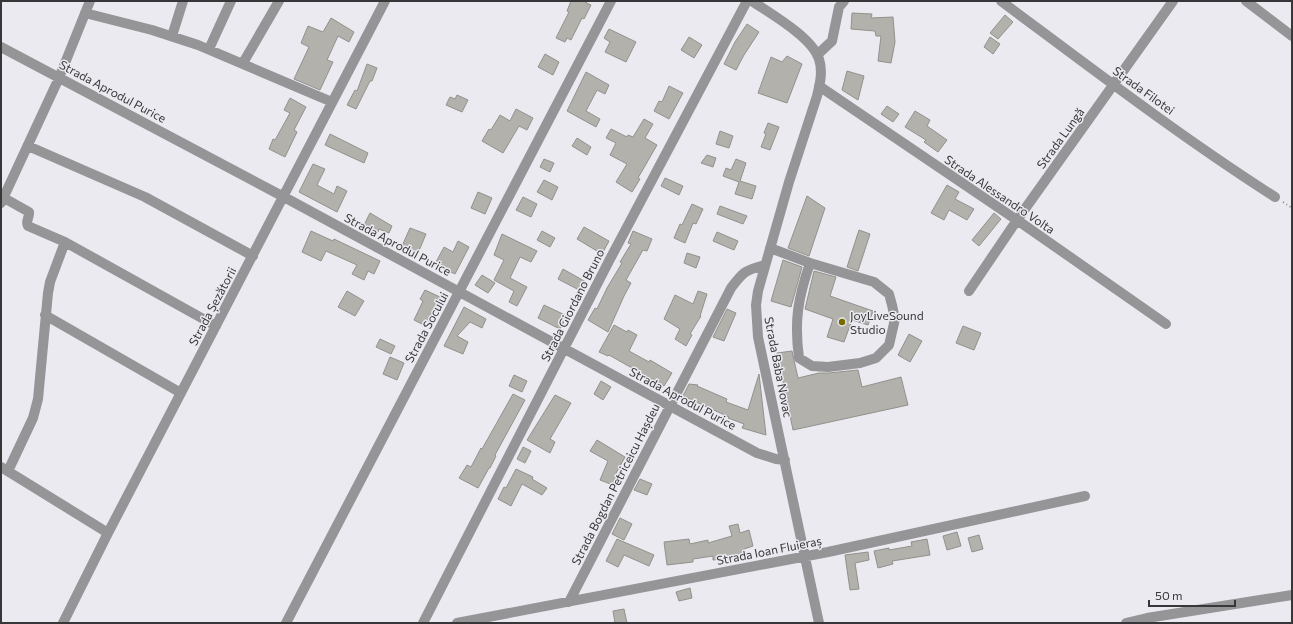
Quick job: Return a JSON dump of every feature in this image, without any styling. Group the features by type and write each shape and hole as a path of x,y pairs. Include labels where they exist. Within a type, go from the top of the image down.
{"street":[{"path":"90,1 59,78 2,201 28,210 30,214 27,222 28,226 64,242 216,326"},
{"path":"172,36 184,1"},
{"path":"209,49 231,1"},
{"path":"242,63 279,1"},
{"name":"Strada Șezătorii","path":"63,623 108,533 385,1"},
{"name":"Strada Socului","path":"286,623 611,1"},
{"name":"Strada Giordano Bruno","path":"423,623 609,261 748,1"},
{"path":"752,1 804,37 817,54 832,41 839,7 844,1"},
{"name":"Strada Filotei","path":"1001,1 1114,85 1237,173 1275,197"},
{"name":"Strada Lungă","path":"969,291 1017,220 1173,1"},
{"path":"1246,1 1292,36"},
{"path":"85,13 172,36 209,49 332,102"},
{"name":"Strada Aprodul Purice","path":"1,47 284,197 757,453 776,459 785,460"},
{"name":"Strada Baba Novac","path":"817,54 821,73 820,86 765,265 756,305 756,321 819,623"},
{"name":"Strada Alessandro Volta","path":"820,86 1017,220 1166,324"},
{"path":"28,146 145,197 252,256"},
{"path":"64,242 50,282 45,315 38,399 33,418 4,469 108,533"},
{"path":"770,248 810,263 874,282 889,294 895,319 888,345 876,358 860,363 828,367 812,366 800,358 796,335 798,310 803,283 810,263"},
{"name":"Strada Bogdan Petriceicu Hașdeu","path":"569,602 731,288 746,271 765,265"},
{"path":"45,315 181,393"},
{"name":"Strada Ioan Fluieraș","path":"457,623 804,556 1085,496"},
{"path":"1126,623 1147,618 1292,595"}],"building":[{"path":"571,1 583,1 591,5 584,19 582,18 571,40 567,38 565,42 556,38 569,12 567,11"},
{"path":"852,13 872,14 871,18 893,17 895,42 891,63 878,61 881,36 876,36 875,31 851,29"},
{"path":"1005,15 1013,22 998,39 990,33"},
{"path":"331,18 354,32 349,42 338,36 327,60 333,62 320,90 294,79 309,47 301,43 308,26 323,32"},
{"path":"747,24 759,32 736,70 724,64 735,42"},
{"path":"609,29 636,42 626,62 605,52 610,42 604,38"},
{"path":"689,37 702,45 694,58 681,50"},
{"path":"990,37 1000,44 993,54 984,47"},
{"path":"545,54 559,62 553,75 538,67"},
{"path":"787,56 802,64 787,103 758,93 771,57 782,62"},
{"path":"367,64 377,68 372,81 370,81 356,109 347,105 355,90 357,91"},
{"path":"847,71 864,76 858,100 842,90"},
{"path":"586,72 609,85 605,94 597,90 586,111 600,119 596,127 567,111"},
{"path":"669,86 683,93 669,119 654,111 659,101 662,102"},
{"path":"457,95 468,100 462,112 446,105 450,97 455,99"},
{"path":"290,98 306,107 294,130 297,132 285,157 269,149 273,139 275,140 290,113 284,110"},
{"path":"887,106 899,114 893,122 881,114"},
{"path":"516,109 533,118 527,130 519,126 503,153 482,141 500,115 510,121"},
{"path":"915,111 930,120 927,126 947,140 938,152 924,142 926,140 905,127"},
{"path":"644,119 653,124 645,138 657,145 638,178 640,179 632,192 616,182 627,164 610,155 616,143 606,138 611,129 627,137 628,135 633,137"},
{"path":"768,123 779,127 770,150 761,147"},
{"path":"720,131 733,136 729,148 716,144"},
{"path":"330,134 368,153 364,163 325,145"},
{"path":"577,138 591,147 587,155 572,146"},
{"path":"707,155 716,158 713,167 701,163"},
{"path":"544,159 554,163 550,172 540,167"},
{"path":"736,159 746,163 740,181 756,186 752,199 735,194 739,182 723,176 726,168 731,170"},
{"path":"313,164 325,169 317,185 334,194 337,186 347,191 337,212 299,192"},
{"path":"665,178 683,186 679,195 661,186"},
{"path":"544,180 558,187 552,200 537,192"},
{"path":"947,185 959,192 955,199 974,209 967,220 949,210 944,220 931,213"},
{"path":"478,192 492,198 485,214 471,208"},
{"path":"807,196 825,208 809,256 788,248"},
{"path":"523,197 537,204 531,217 516,210"},
{"path":"692,204 703,209 696,224 693,223 685,243 674,238 680,224 682,225"},
{"path":"720,206 747,216 743,224 717,214"},
{"path":"370,213 392,226 389,233 379,229 378,232 364,225"},
{"path":"994,213 1001,219 979,246 972,240"},
{"path":"584,227 609,241 602,254 577,239"},
{"path":"410,228 426,234 418,253 402,246"},
{"path":"859,230 870,234 858,271 847,267"},
{"path":"311,231 333,241 334,239 380,261 374,274 368,271 364,280 352,274 357,265 326,251 321,261 302,252"},
{"path":"542,231 555,238 550,247 537,240"},
{"path":"633,231 652,239 647,251 643,250 626,280 631,283 608,332 588,320 595,308 597,309 607,288 622,263 620,262 631,244 628,243"},
{"path":"717,232 738,241 734,250 713,241"},
{"path":"502,234 537,251 531,262 520,257 510,278 527,287 517,306 509,302 514,291 494,280 504,260 494,255"},
{"path":"458,241 469,247 455,274 435,264 444,247 453,252"},
{"path":"687,253 700,257 696,268 684,263"},
{"path":"783,260 802,267 791,307 771,301"},
{"path":"563,269 586,282 581,291 558,279"},
{"path":"814,271 836,277 830,296 873,311 868,325 852,320 844,342 827,337 833,319 805,309"},
{"path":"482,275 495,283 488,293 475,285"},
{"path":"425,290 440,297 426,326 414,320 423,301 420,299"},
{"path":"347,291 364,301 355,316 338,307"},
{"path":"698,291 707,294 701,316 690,334 692,335 686,346 675,339 680,329 664,319 675,295 693,304"},
{"path":"544,305 567,316 560,329 538,318"},
{"path":"464,307 486,319 482,328 470,322 457,336 468,342 463,354 444,346"},
{"path":"727,309 736,313 724,341 713,337"},
{"path":"614,325 627,332 628,330 637,335 629,351 649,362 650,360 672,373 664,386 609,355 608,356 599,352"},
{"path":"963,326 981,333 974,350 956,343"},
{"path":"909,334 922,341 910,362 898,355"},
{"path":"380,339 395,346 391,354 376,347"},
{"path":"792,351 798,378 819,373 858,370 862,387 901,377 908,405 793,430 777,353"},
{"path":"390,357 404,363 397,380 383,374"},
{"path":"759,374 766,435 742,428 744,424 728,418 729,417 683,396 689,384 698,385 697,386 727,399 726,402 748,410"},
{"path":"514,375 527,381 522,392 509,386"},
{"path":"601,381 611,387 603,400 594,394"},
{"path":"513,394 525,400 478,488 459,478 467,465 471,467"},
{"path":"555,395 571,403 550,439 555,442 550,453 527,440"},
{"path":"597,440 625,457 615,475 613,485 600,480 608,461 590,451"},
{"path":"523,447 531,451 525,463 517,459"},
{"path":"516,469 533,477 532,479 547,488 542,495 522,484 511,506 498,499 504,487 506,488"},
{"path":"640,479 652,484 647,495 634,490"},
{"path":"620,518 632,524 624,540 612,534"},
{"path":"738,524 740,533 749,530 753,546 744,549 745,556 713,560 713,556 693,559 693,562 667,565 664,542 689,539 690,544 708,540 708,543 732,536 729,526"},
{"path":"957,532 961,546 947,550 943,536"},
{"path":"979,535 983,549 972,552 968,538"},
{"path":"617,539 654,555 649,566 624,555 618,567 606,561"},
{"path":"927,539 930,555 892,561 893,564 878,568 874,551 912,546 911,542"},
{"path":"868,552 869,560 855,563 859,589 850,590 845,555"},
{"path":"690,588 692,598 679,601 676,592"},
{"path":"624,609 627,623 615,623 613,611"}],"place":[{"name":"JoyLiveSound Studio","path":"842,322"}]}
